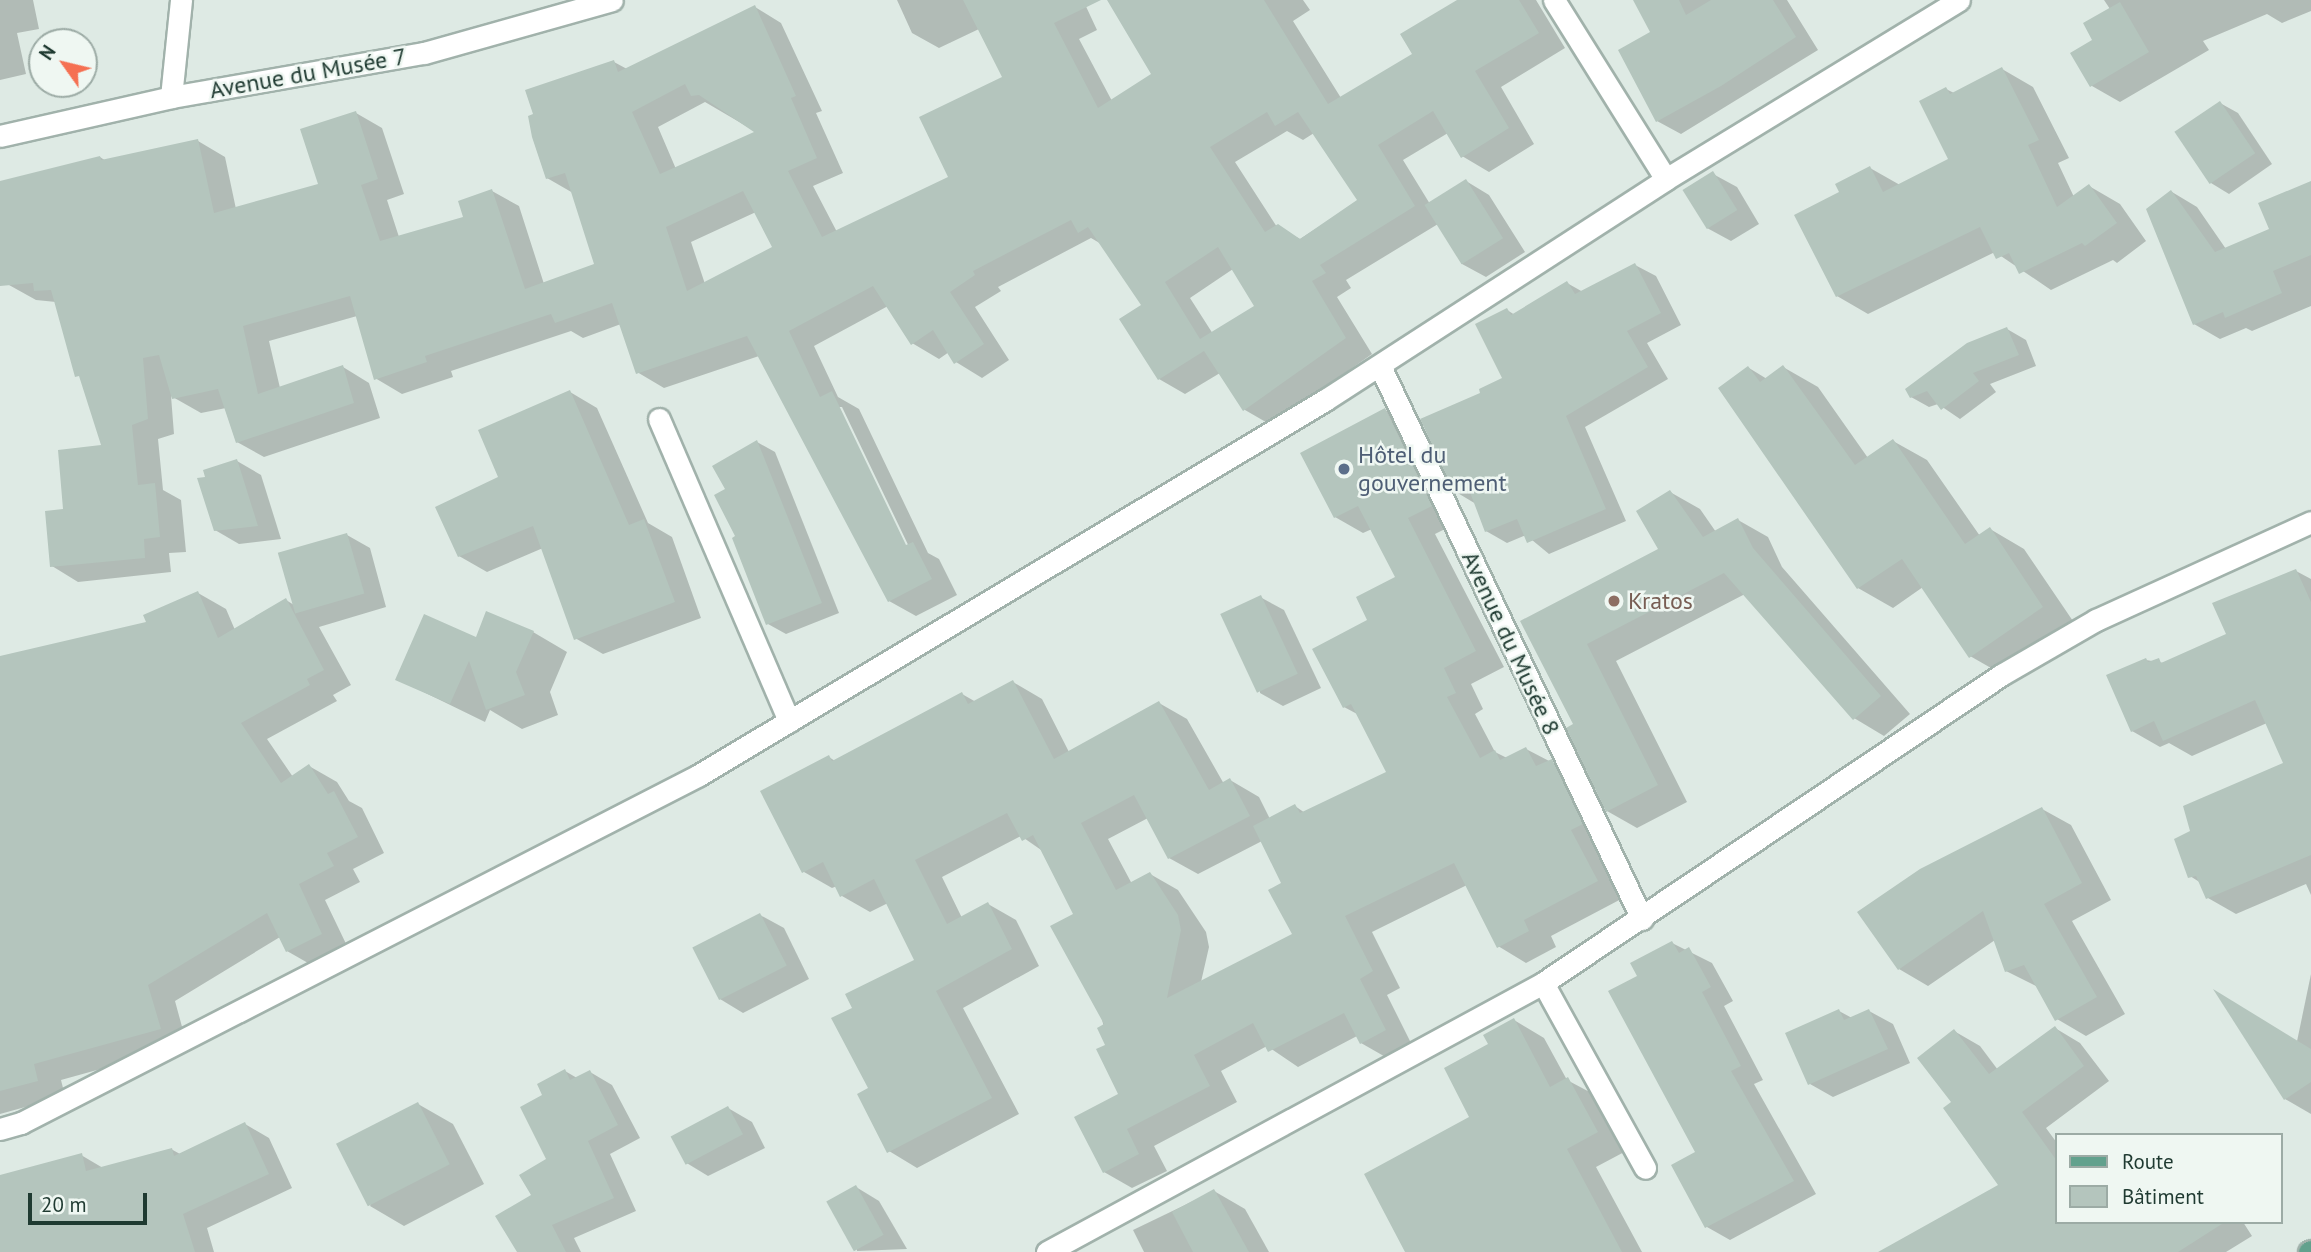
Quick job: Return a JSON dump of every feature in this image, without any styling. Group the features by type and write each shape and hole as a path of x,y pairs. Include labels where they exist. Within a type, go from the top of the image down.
{"street":[{"path":"171,97 181,0"},
{"name":"Avenue du Musée 7","path":"0,136 171,97 424,53 612,0"},
{"path":"1554,0 1666,179"},
{"path":"0,1129 21,1123 699,775 1380,366 1666,179 1959,0"},
{"name":"Avenue du Musée 8","path":"1380,366 1642,919"},
{"path":"659,419 789,721"},
{"path":"1048,1252 1075,1245 1543,983 1642,919 2001,675 2096,620 2311,522"},
{"path":"1543,983 1645,1168"}],"building":[{"path":"963,0 1101,0 1054,23 1098,108 1151,74 1107,0 1264,0 1328,104 1412,54 1400,34 1457,0 1519,0 1539,33 1475,71 1509,128 1461,158 1433,111 1378,145 1415,206 1320,265 1326,273 1312,281 1346,338 1243,411 1204,351 1158,380 1119,319 1141,305 1088,227 1078,233 1071,220 973,271 975,275 950,292 984,344 954,364 933,330 911,345 873,286 789,331 820,397 832,391 906,545 913,542 932,579 888,602 747,336 636,374 612,303 555,323 551,314 425,356 427,362 374,380 350,296 243,326 258,394 343,365 354,403 236,443 218,389 172,399 159,355 143,358 148,419 132,425 138,485 155,483 160,537 144,539 145,558 50,567 45,511 63,509 58,450 101,445 79,376 75,377 51,290 34,291 33,283 0,286 0,181 100,156 101,160 198,139 214,213 318,184 300,129 356,111 378,179 361,185 380,241 463,217 458,201 492,189 525,289 594,264 565,173 546,179 532,137 528,116 533,114 525,90 614,60 618,72 755,5 796,96 791,98 817,158 788,171 822,237 948,177 919,117 1002,77","holes":["685,84 691,96 699,95 754,132 660,174 632,112","1267,112 1275,126 1298,112 1357,200 1300,239 1278,224 1265,232 1210,147","743,191 772,247 687,291 666,227","1218,247 1254,306 1200,339 1165,282"]},
{"path":"1633,0 1679,0 1686,15 1711,0 1773,0 1796,37 1721,86 1656,122 1618,50 1650,32"},
{"path":"2120,2 2149,52 2090,87 2070,53 2092,40 2083,23"},
{"path":"2002,67 2039,140 2028,145 2057,207 2089,184 2117,223 2085,246 2082,243 2019,274 2009,253 1996,259 1980,227 1836,297 1794,215 1839,192 1835,184 1870,166 1883,192 1948,159 1919,101 1946,87 1950,94"},
{"path":"2220,101 2255,153 2210,184 2174,132"},
{"path":"1713,171 1737,210 1707,229 1682,190"},
{"path":"1466,179 1503,238 1462,264 1424,205"},
{"path":"2311,181 2311,255 2273,271 2282,293 2225,318 2223,312 2193,325 2146,209 2171,190 2215,252 2269,229 2258,203"},
{"path":"1635,263 1661,313 1627,331 1648,367 1566,416 1606,509 1527,543 1517,519 1485,532 1468,487 1455,494 1420,419 1480,393 1479,389 1502,378 1475,324 1507,308 1511,315 1567,281 1575,294"},
{"path":"2007,327 2019,355 1973,373 1979,381 1941,410 1927,391 1910,398 1905,389 1967,343"},
{"path":"1783,365 1855,465 1893,439 1965,544 1990,527 2043,607 1969,658 1902,559 1857,589 1718,388 1748,366 1760,382"},
{"path":"570,390 629,525 644,519 675,602 574,640 533,526 458,557 435,507 498,477 478,430"},
{"path":"1385,408 1432,506 1408,518 1476,651 1444,668 1456,693 1447,697 1480,758 1495,750 1500,760 1526,747 1536,766 1552,759 1583,824 1571,830 1598,881 1524,920 1529,931 1497,948 1454,863 1345,916 1373,971 1360,979 1386,1030 1360,1044 1344,1013 1268,1052 1253,1023 1194,1055 1210,1086 1127,1129 1139,1154 1103,1173 1074,1117 1118,1094 1096,1049 1105,1045 1097,1028 1104,1024 1050,926 1073,914 1033,835 1022,841 1007,813 915,860 947,924 988,902 1012,949 936,991 992,1098 887,1153 857,1094 868,1088 831,1018 852,1008 845,994 914,960 874,879 840,897 823,862 802,873 760,791 829,755 832,761 962,692 968,704 1013,680 1054,759 1159,701 1209,790 1230,778 1250,816 1168,859 1134,795 1081,823 1116,890 1150,872 1178,915 1181,930 1167,998 1292,934 1268,890 1281,883 1253,826 1295,804 1300,813 1386,772 1351,704 1343,708 1312,649 1367,620 1356,597 1395,577 1358,506 1334,518 1300,453"},
{"path":"757,440 822,603 766,625 732,538 735,536 714,495 725,489 712,466"},
{"path":"237,459 258,526 214,531 197,478 205,477 203,470"},
{"path":"1670,490 1703,537 1738,518 1753,548 1881,696 1853,720 1724,573 1587,644 1658,785 1606,812 1566,728 1573,724 1520,621 1658,549 1636,511"},
{"path":"347,533 364,594 295,613 278,553"},
{"path":"2296,569 2311,602 2311,855 2206,899 2196,876 2188,878 2174,839 2190,831 2183,806 2283,763 2255,700 2163,741 2154,721 2131,732 2106,675 2146,658 2148,662 2159,658 2161,663 2226,634 2212,603"},
{"path":"198,591 218,638 286,598 324,670 307,679 310,685 241,723 281,783 309,764 328,794 334,791 358,837 327,853 334,866 299,884 322,934 286,952 267,913 148,985 161,1029 34,1064 38,1081 0,1091 0,656 146,622 143,615"},
{"path":"1261,595 1298,674 1257,693 1220,614"},
{"path":"486,611 534,631 516,672 525,695 486,710 469,661 450,704 395,680 424,614 476,637"},
{"path":"2042,807 2082,883 2044,904 2097,997 2055,1021 2024,965 2005,972 1983,911 1898,970 1857,912 1920,869"},
{"path":"760,913 787,966 719,1000 692,948"},
{"path":"1672,941 1679,953 1689,947 1711,987 1702,992 1741,1066 1731,1071 1794,1181 1705,1228 1671,1165 1695,1152 1608,991 1637,976 1630,963"},
{"path":"2213,989 2311,1049 2311,1082 2284,1100"},
{"path":"1839,1009 1844,1020 1869,1009 1888,1049 1808,1085 1785,1033"},
{"path":"1514,1018 1550,1087 1568,1077 1598,1132 1567,1149 1622,1252 1405,1252 1364,1174 1469,1117 1444,1068 1488,1044 1483,1035"},
{"path":"2055,1026 2084,1066 2022,1112 2056,1160 2056,1224 2222,1224 2178,1252 1878,1252 1998,1185 1943,1108 1951,1102 1917,1058 1954,1029 1989,1074"},
{"path":"565,1069 570,1080 590,1070 618,1125 588,1141 614,1198 552,1225 566,1252 517,1252 495,1216 531,1195 519,1175 546,1159 520,1107 542,1095 537,1084"},
{"path":"418,1102 450,1164 368,1206 336,1144"},
{"path":"728,1106 743,1134 686,1165 671,1137"},
{"path":"245,1122 269,1174 183,1214 195,1252 0,1252 0,1175 82,1153 86,1171 172,1148 174,1156"},
{"path":"856,1185 884,1235 854,1251 826,1201"},
{"path":"1214,1189 1249,1252 1193,1252 1172,1212"}],"place":[{"name":"Hôtel du gouvernement","path":"1344,469"},
{"name":"Kratos","path":"1614,601"}]}
